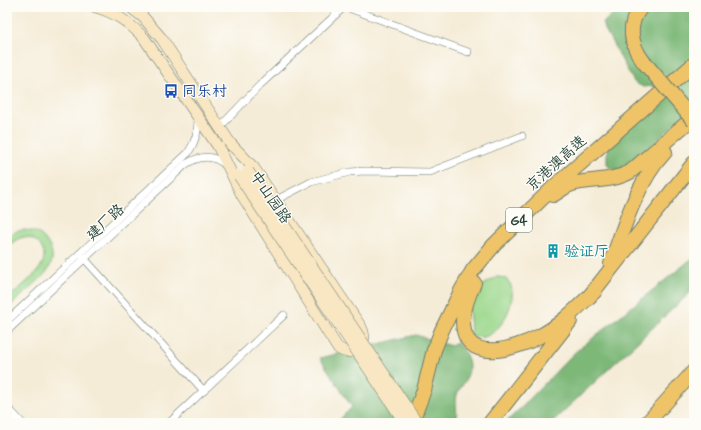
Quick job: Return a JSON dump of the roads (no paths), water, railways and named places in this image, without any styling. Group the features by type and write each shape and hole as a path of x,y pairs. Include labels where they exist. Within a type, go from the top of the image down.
{"highway":[{"path":"641,7 634,18 631,33 635,48 643,61 694,121"},
{"name":"京港澳高速","path":"409,423 416,411 424,390 438,340 473,270 494,245 557,184 694,64"},
{"path":"535,205 571,185 611,179 625,175 694,117"},
{"path":"604,279 627,219 648,173 660,157 694,124"},
{"path":"490,423 694,163"},
{"path":"559,192 496,252 480,272 474,282 466,306 463,321 465,333 470,343 485,351 503,349 521,344 554,328 595,291"},
{"path":"647,423 694,371"}],"main road":[{"name":"中山园路","path":"95,7 101,8 121,17 136,29 151,46 218,146 244,173 417,423"},
{"name":"中山园路","path":"130,7 143,17 162,39 228,141 244,173 405,423"},
{"path":"218,146 249,207 337,347 348,352 362,346 364,334 363,330 254,168 228,141"}],"street":[{"path":"220,128 260,85 345,7 468,52"},
{"name":"建厂路","path":"7,331 188,152 193,146 196,138 198,117"},
{"path":"276,200 311,182 350,172 430,172 522,136"},
{"name":"建厂路","path":"7,321 186,164 200,158 208,157 222,162 228,167"},
{"path":"82,256 204,391"},
{"path":"169,423 284,315"},
{"path":"7,407 22,423"},
{"path":"7,417 13,423"}],"place":[{"name":"同乐村","path":"171,91"},
{"name":"验证厅","path":"553,251"}]}
